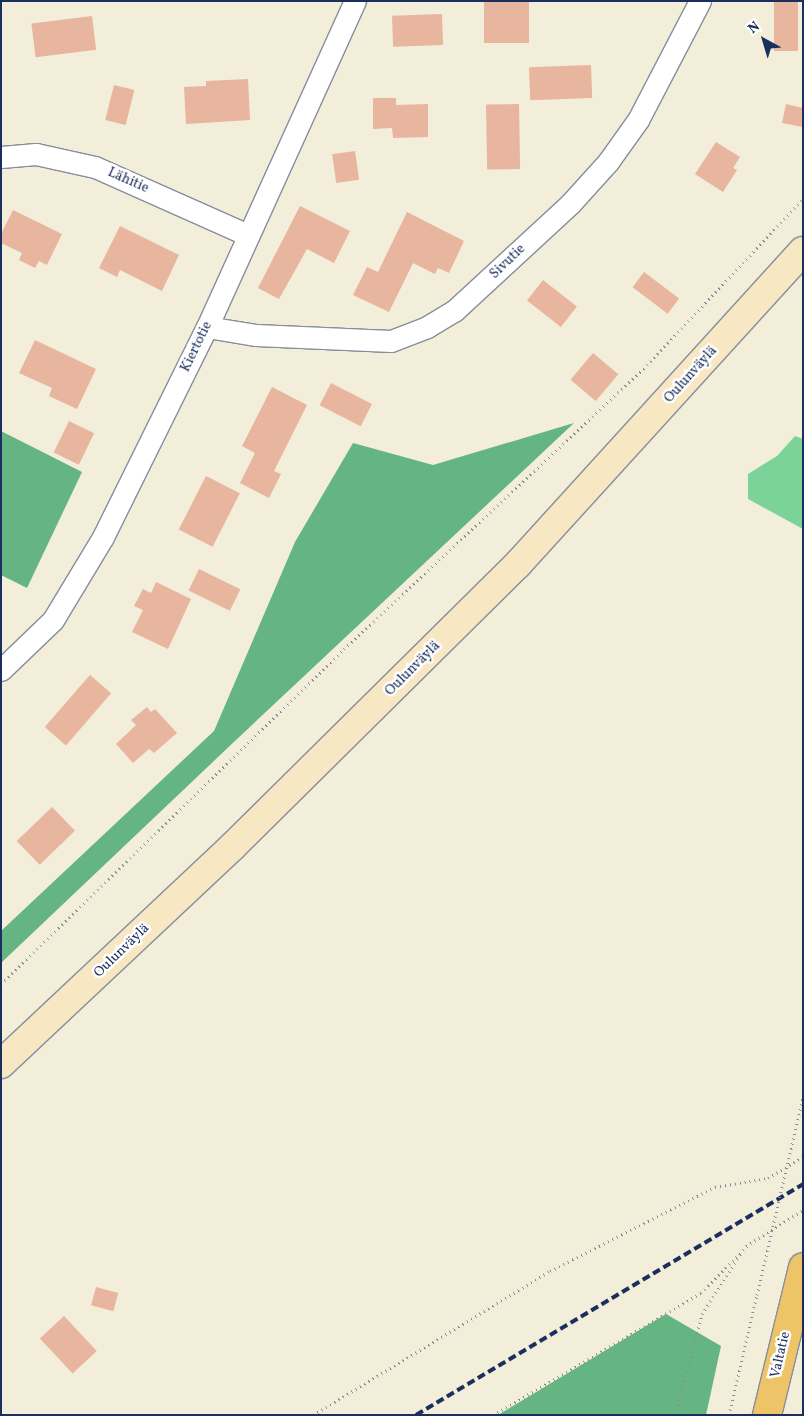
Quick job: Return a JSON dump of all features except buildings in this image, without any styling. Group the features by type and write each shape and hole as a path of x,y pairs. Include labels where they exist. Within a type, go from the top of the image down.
{"highway":[{"name":"Valtatie","path":"767,1415 803,1267"}],"main road":[{"name":"Oulunväylä","path":"1,1064 232,847 518,564 803,252"}],"street":[{"name":"Kiertotie","path":"1,670 53,620 72,593 207,327 355,1"},
{"name":"Sivutie","path":"207,327 256,335 391,341 427,327 454,311 570,204 608,162 638,120 700,1"},
{"name":"Lähitie","path":"1,157 36,154 95,167 248,235"}],"path":[{"path":"1,984 344,649 647,365 803,199"},
{"path":"729,1415 803,1098"},
{"path":"313,1415 550,1271 715,1186 768,1178 803,1157"},
{"path":"493,1415 701,1293 747,1246 803,1210"},
{"path":"675,1415 702,1314 747,1246"}],"green space":[{"path":"574,423 1,963 1,931 214,731 295,542 353,443 433,465"},
{"path":"1,431 82,472 27,588 1,575"},
{"path":"795,436 803,439 803,529 748,499 748,474 777,456"},
{"path":"666,1314 721,1346 706,1415 498,1415"}],"railway":[{"path":"416,1415 803,1184"}]}
